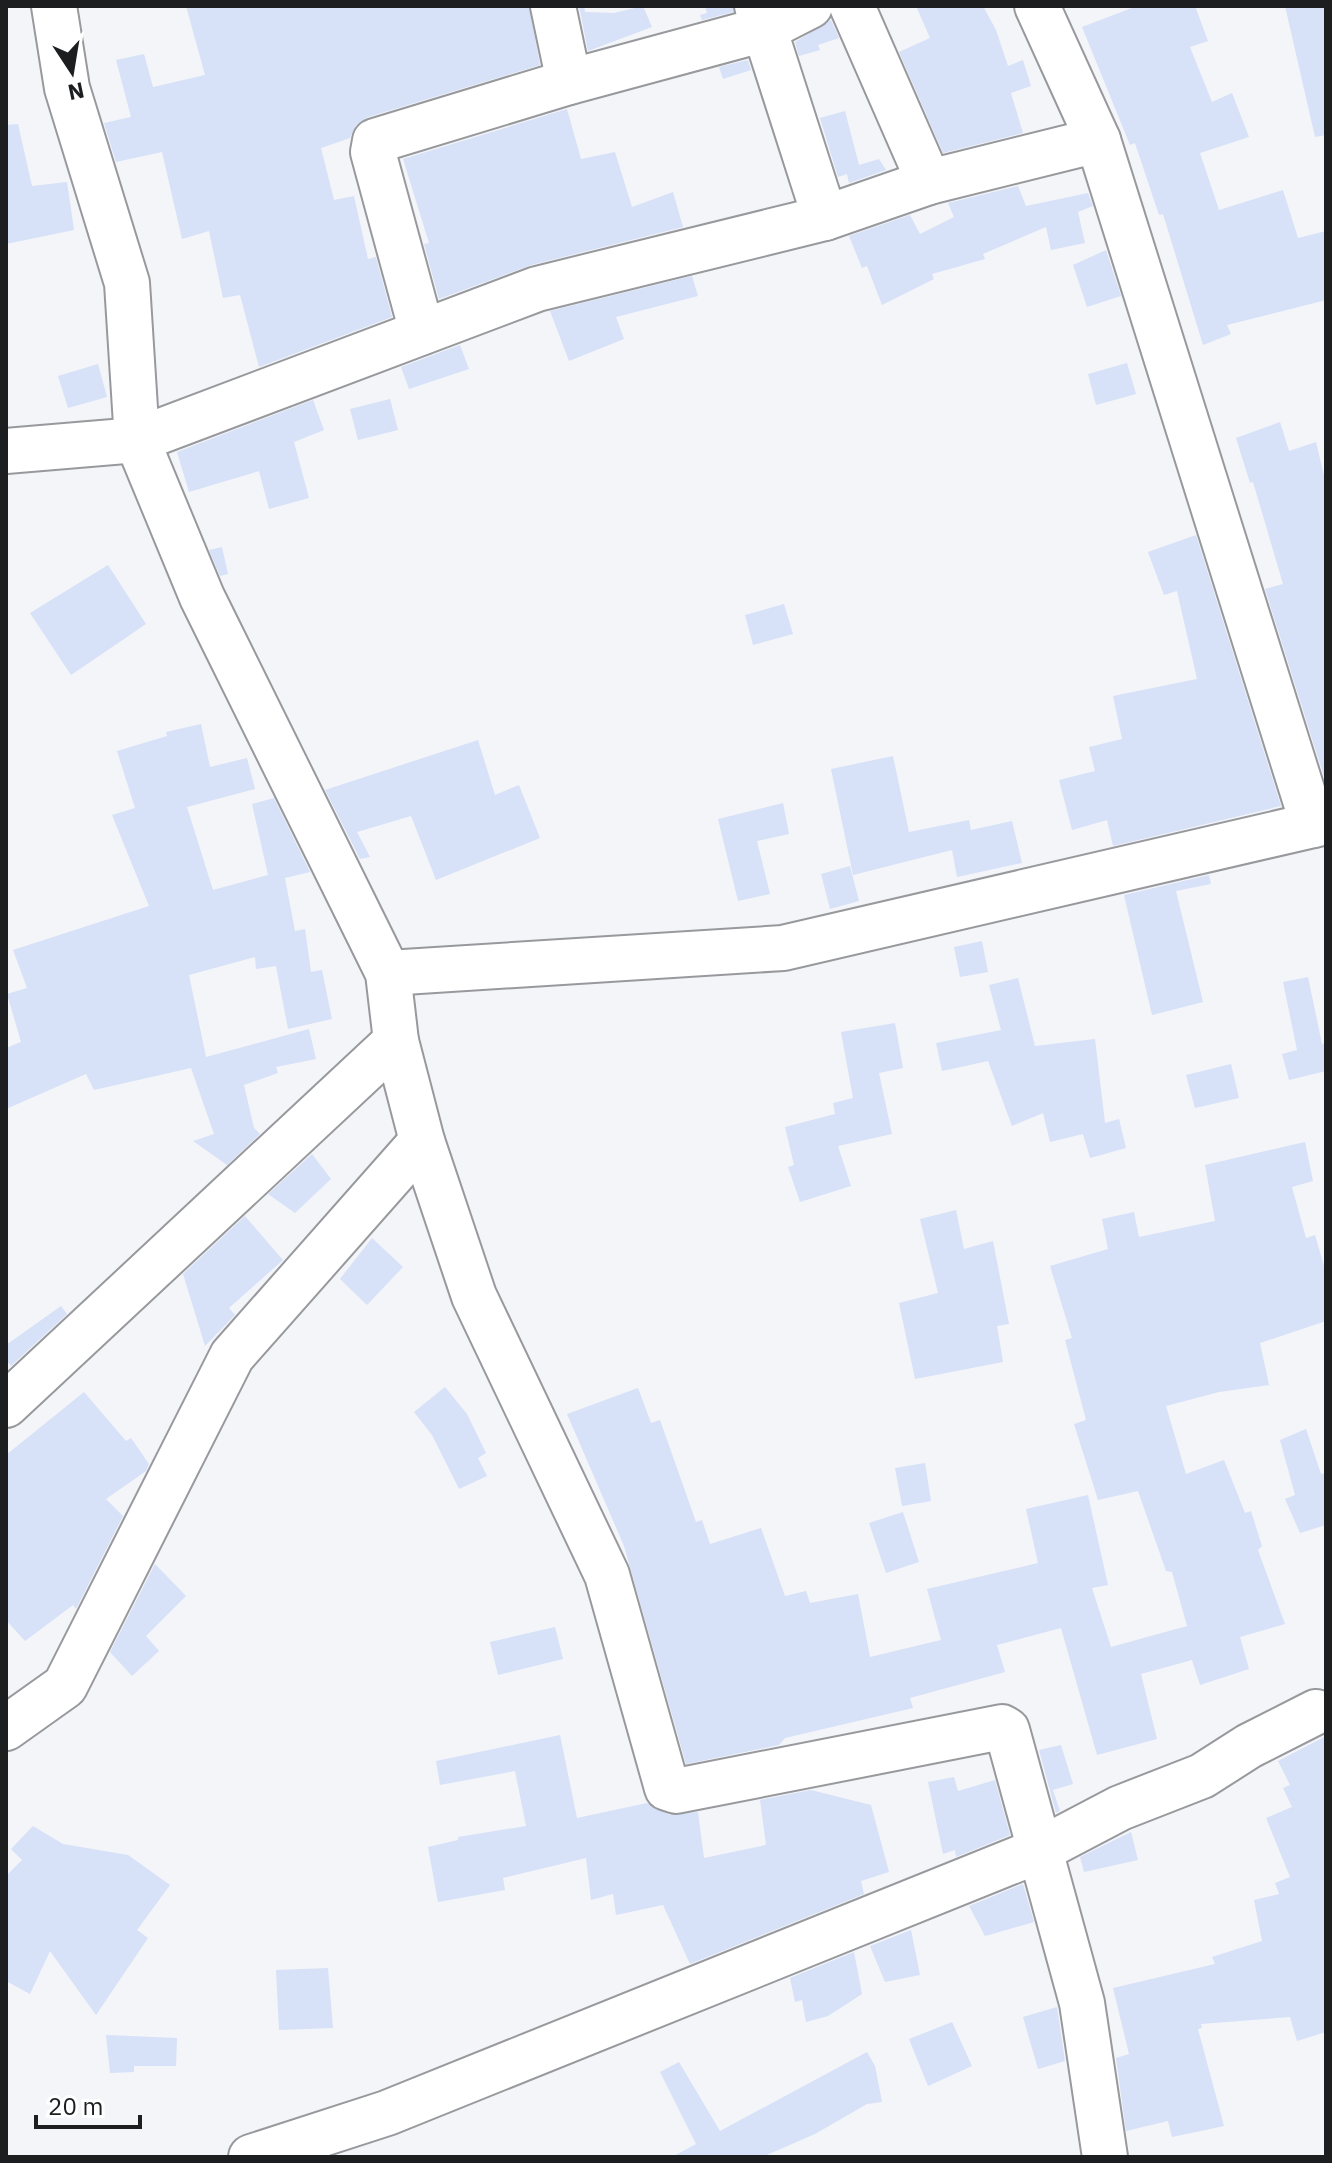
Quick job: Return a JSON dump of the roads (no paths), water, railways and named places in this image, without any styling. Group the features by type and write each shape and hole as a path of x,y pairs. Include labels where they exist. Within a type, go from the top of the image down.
{"street":[{"path":"54,6 67,88 127,283 137,440 202,597 388,973 396,1041 422,1141 474,1296 607,1575 667,1788 676,1791 1002,1727 1011,1738 1082,2003 1105,2157"},
{"path":"553,6 569,82"},
{"path":"422,332 373,152 375,141 569,82 761,18 810,6"},
{"path":"852,6 929,182"},
{"path":"388,973 783,948 1319,823 1098,140 1037,6"},
{"path":"761,18 825,218"},
{"path":"6,451 137,440 537,289 825,218 929,182 1098,140"},
{"path":"6,1405 396,1041"},
{"path":"6,1728 65,1686 232,1356 422,1141"},
{"path":"251,2157 387,2113 1040,1850 1120,1808 1202,1776 1249,1746 1316,1712"}]}
